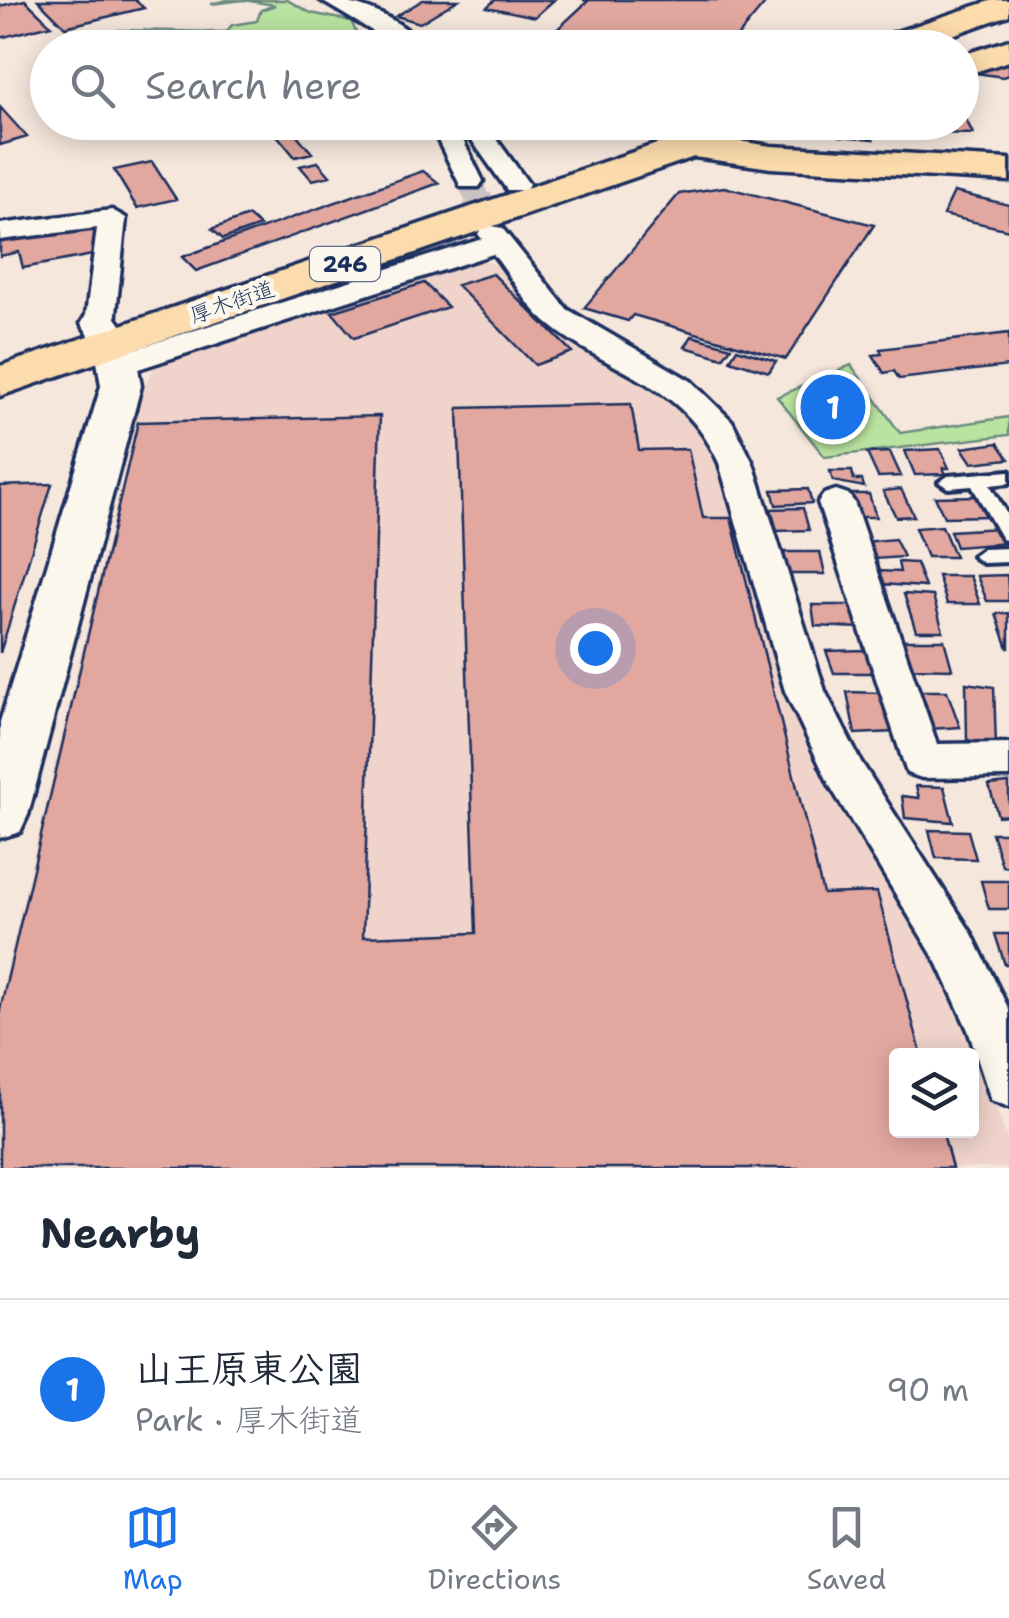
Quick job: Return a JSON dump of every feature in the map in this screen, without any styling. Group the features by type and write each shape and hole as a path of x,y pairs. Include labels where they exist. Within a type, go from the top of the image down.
{"highway":[{"path":"936,30 1009,6"},
{"path":"974,30 1009,18"},
{"path":"979,47 1009,36"},
{"path":"979,60 1009,50"},
{"name":"厚木街道","path":"0,356 111,344 516,184 666,140"},
{"name":"厚木街道","path":"0,382 669,140"},
{"name":"厚木街道","path":"703,140 771,157 1009,170"},
{"path":"807,140 833,154 870,161"}],"street":[{"path":"331,0 393,30"},
{"path":"372,22 380,30"},
{"path":"451,140 470,180"},
{"path":"484,140 516,184"},
{"path":"0,232 112,218 111,344 121,386 0,815"},
{"path":"111,344 495,239 556,314 680,388 720,428 736,463 805,691 845,774 954,949 992,1028 1009,1082"},
{"path":"835,520 922,761 1009,760"}],"lane":[{"path":"948,482 1009,477"},
{"path":"977,479 1009,534"},
{"path":"983,556 1009,555"}],"shaded area":[{"path":"481,260 506,268 685,406 728,469 789,679 944,955 976,1048 889,1048 889,1138 979,1138 979,1057 1009,1144 1009,1168 0,1168 0,997 144,386 156,363 181,348 466,261"}],"green space":[{"path":"243,0 287,0 311,13 351,21 355,30 228,30 232,25 257,21 261,10 275,5"},
{"path":"851,365 900,433 1009,417 1009,435 825,457 777,397"}],"building":[{"path":"25,0 51,25 0,38 0,6"},
{"path":"38,0 135,0 144,8 65,27"},
{"path":"423,0 458,0 420,23 396,16"},
{"path":"495,0 554,0 535,17 487,7"},
{"path":"583,0 768,0 743,30 557,30 588,1"},
{"path":"1009,61 1009,75 979,72"},
{"path":"0,107 27,137 0,145"},
{"path":"281,140 301,140 312,153 295,157"},
{"path":"152,162 176,199 137,208 114,170"},
{"path":"318,162 330,176 312,180 300,166"},
{"path":"423,171 439,183 196,271 182,257"},
{"path":"724,187 874,225 786,359 633,315 628,321 584,308 679,194"},
{"path":"954,192 1009,205 1009,230 943,215"},
{"path":"248,216 260,226 223,239 212,229"},
{"path":"95,224 103,253 23,268 19,252 0,256 0,241"},
{"path":"493,274 572,352 535,365 457,285"},
{"path":"424,283 448,307 354,338 332,312"},
{"path":"1009,333 1009,366 899,379 894,371 884,373 873,355 882,354 880,349"},
{"path":"692,336 731,347 723,358 685,347"},
{"path":"737,349 776,361 769,372 730,360"},
{"path":"631,404 639,450 688,449 703,518 731,518 823,894 877,892 920,1048 889,1048 889,1138 944,1138 952,1168 0,1168 0,1010 138,422 380,416 363,937 476,933 458,408"},
{"path":"998,443 1009,459 972,463 962,448"},
{"path":"940,449 949,468 943,468 946,474 915,475 905,451"},
{"path":"890,452 901,476 878,477 867,453"},
{"path":"830,471 852,471 854,480 862,480 864,487 833,481"},
{"path":"52,484 0,653 0,486"},
{"path":"808,489 812,503 776,505 772,490"},
{"path":"901,489 914,516 896,517 883,491"},
{"path":"840,494 869,494 876,517 859,517 856,507 843,506"},
{"path":"980,496 990,516 944,517 935,497"},
{"path":"803,508 809,530 777,531 771,509"},
{"path":"942,526 955,557 927,557 915,528"},
{"path":"1000,528 1007,543 956,547 950,531"},
{"path":"895,539 904,557 860,560 864,542"},
{"path":"784,552 820,552 825,574 788,574"},
{"path":"898,562 916,563 925,587 882,584 879,571 900,572"},
{"path":"1007,575 1009,601 987,601 977,576"},
{"path":"938,576 970,576 980,604 947,604"},
{"path":"904,594 933,596 943,631 916,631"},
{"path":"812,605 856,605 860,628 815,626"},
{"path":"1009,613 1009,648 1008,648 996,614"},
{"path":"900,640 944,640 952,669 908,668"},
{"path":"868,650 875,673 834,673 826,651"},
{"path":"966,683 994,687 996,745 967,740"},
{"path":"916,691 947,691 960,727 930,729"},
{"path":"847,692 881,693 894,732 855,734"},
{"path":"1009,783 1009,815 998,816 989,785"},
{"path":"916,786 944,787 953,822 905,818 902,796 919,798"},
{"path":"929,830 968,831 976,859 936,858"},
{"path":"992,833 1009,833 1009,867 1002,866"},
{"path":"981,881 1009,881 1009,909 989,909"},
{"path":"995,934 1009,934 1009,965 1005,965"}],"tunnel":[{"path":"470,181 478,201"},
{"path":"477,198 492,234"}],"place":[{"name":"山王原東公園","path":"833,407"}]}
